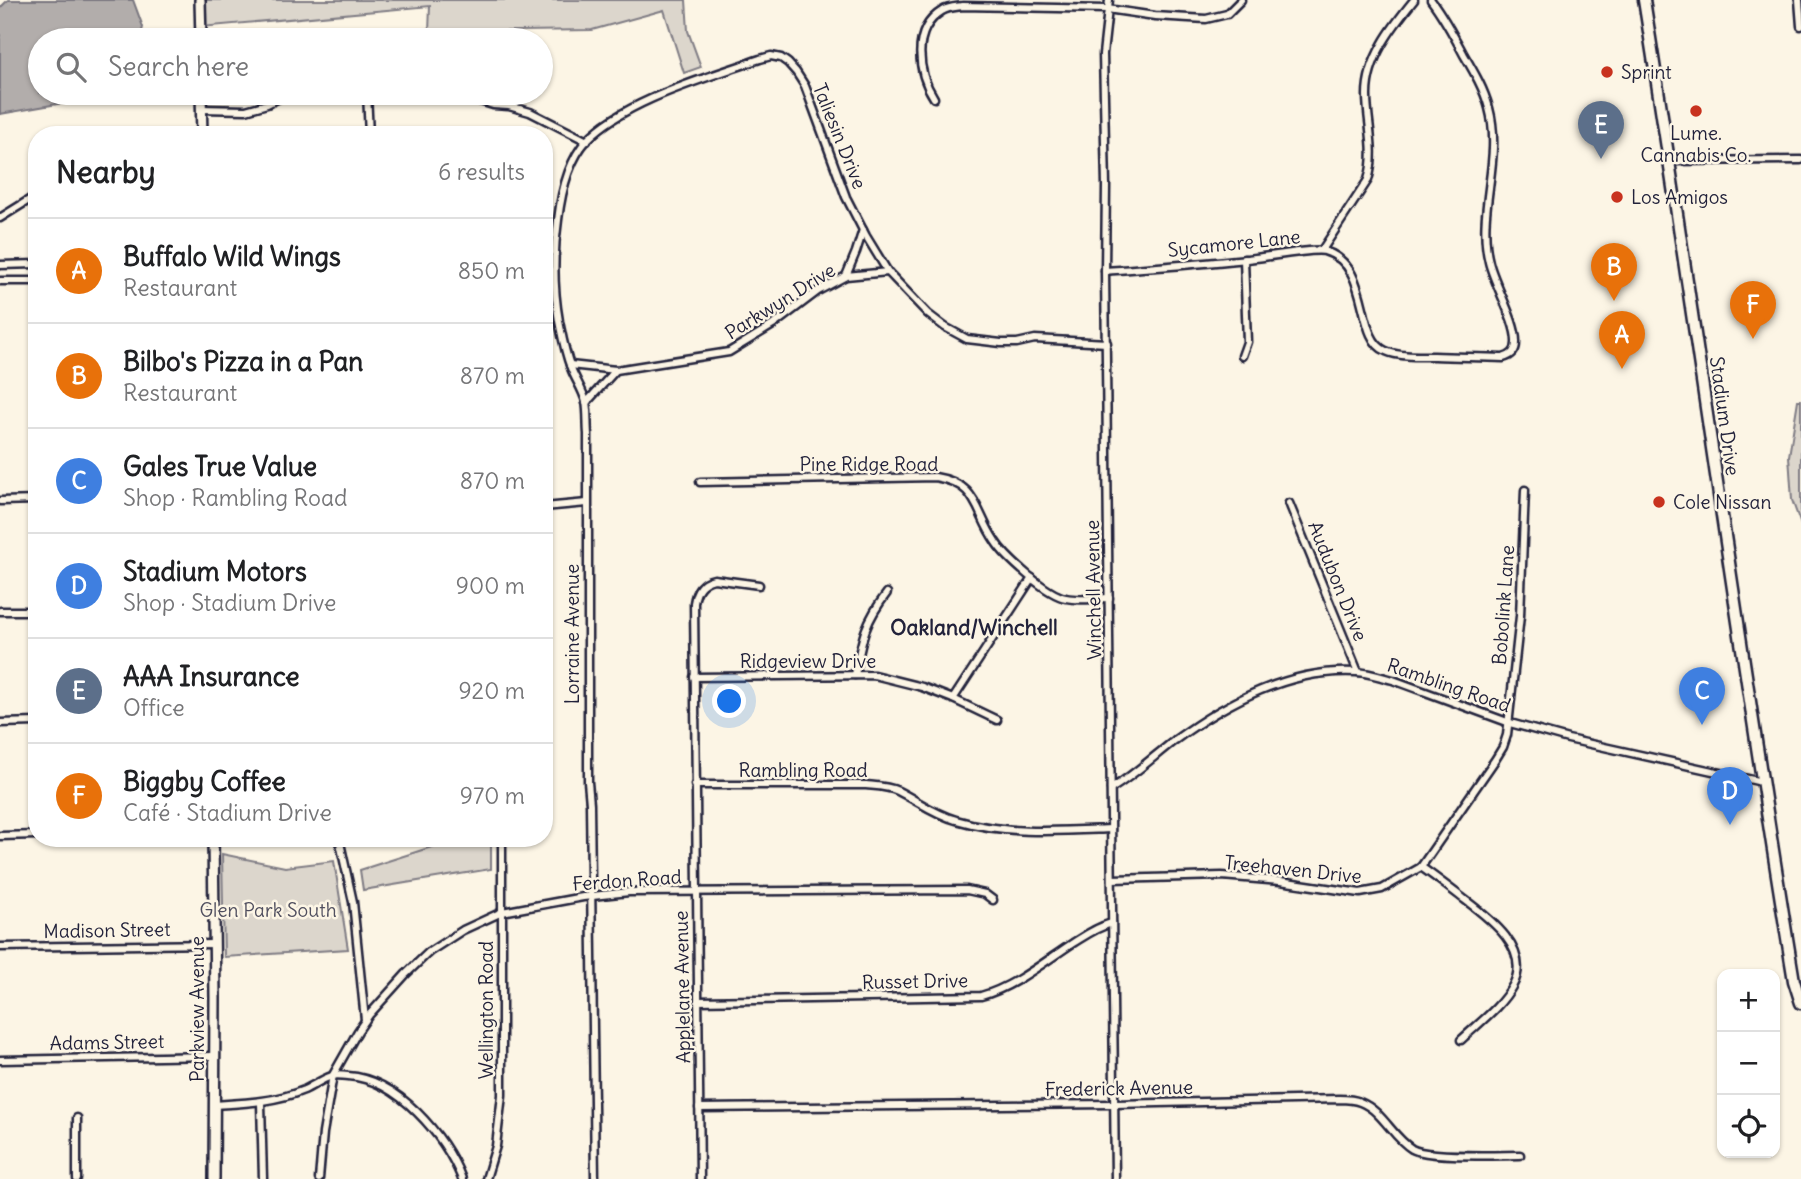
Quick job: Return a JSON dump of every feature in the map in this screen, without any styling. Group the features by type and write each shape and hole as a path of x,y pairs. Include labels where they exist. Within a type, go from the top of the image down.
{"main road":[{"name":"Stadium Drive","path":"1644,0 1762,782 1794,981 1801,1003"}],"street":[{"path":"200,0 201,28"},
{"name":"Winchell Avenue","path":"1109,0 1104,54 1105,271 1115,1179"},
{"path":"934,98 923,77 921,42 928,24 943,10 963,6 1107,9 1155,16 1206,19 1227,14 1241,0"},
{"path":"1322,250 1368,180 1373,156 1366,95 1368,78 1382,44 1414,0"},
{"name":"Sycamore Lane","path":"1105,271 1244,260 1322,250 1336,257 1350,271 1357,283 1372,337 1384,351 1417,356 1503,358 1513,353 1516,343 1514,330 1486,254 1486,212 1493,156 1490,110 1480,82 1431,0"},
{"path":"1799,0 1801,26"},
{"name":"Taliesin Drive","path":"618,115 670,91 760,59 781,58 788,62 804,86 836,171 863,230 888,272"},
{"path":"202,105 202,126"},
{"path":"202,109 246,110 264,105"},
{"path":"368,105 369,126"},
{"path":"501,105 530,112 587,141"},
{"name":"Lorraine Avenue","path":"595,1179 588,768 588,434 586,403 570,365 555,297 555,242 565,182 580,151 587,141 618,115"},
{"path":"1670,161 1801,160"},
{"path":"0,218 28,201"},
{"path":"846,276 863,230"},
{"path":"1242,356 1247,342 1244,260"},
{"path":"0,265 28,264"},
{"path":"888,272 928,314 967,339 1001,343 1035,339 1107,343"},
{"name":"Parkwyn Drive","path":"570,365 616,370 729,352 773,325 818,291 846,276 888,272"},
{"path":"0,281 28,281"},
{"path":"586,403 616,370"},
{"name":"Pine Ridge Road","path":"700,482 935,477 947,479 957,483 971,495 996,542 1032,578 1066,598 1109,598"},
{"name":"Bobolink Lane","path":"1510,723 1520,616 1525,490"},
{"path":"0,501 28,500"},
{"path":"553,506 587,503"},
{"name":"Audubon Drive","path":"1289,503 1358,672"},
{"path":"953,699 1032,578"},
{"name":"Applelane Avenue","path":"700,1179 694,603 700,586 714,579 759,585"},
{"path":"855,675 863,633 872,613 887,593"},
{"path":"0,611 28,611"},
{"name":"Rambling Road","path":"1111,789 1215,712 1301,676 1358,672 1393,680 1510,723 1568,739 1762,782"},
{"name":"Ridgeview Drive","path":"694,677 855,675 888,678 922,687 997,720"},
{"path":"0,723 28,722"},
{"name":"Treehaven Drive","path":"1112,879 1222,876 1360,892 1382,890 1421,867 1495,761 1503,747 1510,723"},
{"name":"Rambling Road","path":"695,785 875,786 896,790 934,813 984,828 1049,831 1111,829"},
{"path":"0,835 28,835"},
{"name":"Parkview Avenue","path":"213,847 214,1179"},
{"path":"341,847 353,902 365,1020"},
{"name":"Wellington Road","path":"486,1179 496,1146 502,1095 502,847"},
{"path":"1421,867 1494,923 1513,949 1517,960 1515,979 1509,991 1461,1040"},
{"name":"Ferdon Road","path":"319,1179 323,1133 334,1075 365,1020 429,951 463,930 502,912 629,892 967,890 985,894 993,900"},
{"name":"Russet Drive","path":"698,1001 981,996 1013,982 1095,929 1112,923"},
{"name":"Madison Street","path":"0,947 214,943"},
{"name":"Adams Street","path":"0,1060 214,1056"},
{"path":"214,1105 261,1103 304,1090 334,1075 367,1079 396,1095 429,1125 443,1142 462,1179"},
{"name":"Frederick Avenue","path":"699,1108 1350,1100 1368,1106 1400,1140 1414,1150 1435,1154 1520,1155"},
{"path":"261,1103 263,1179"},
{"path":"76,1118 77,1179"}],"green space":[{"path":"200,0 686,0 688,31 701,67 684,73 664,10 592,30 429,28 430,6 201,27"},
{"path":"1798,400 1801,400 1801,525 1792,500 1789,456"},
{"path":"431,847 491,847 491,869 363,890 360,870"},
{"name":"Glen Park South","path":"222,854 285,867 334,861 348,949 224,957"}],"shaded area":[{"path":"8,0 133,0 143,27 28,28 28,105 52,105 0,114 0,8"}],"place":[{"name":"Sprint","path":"1607,72"},
{"name":"Lume. Cannabis Co.","path":"1696,111"},
{"name":"AAA Insurance","path":"1601,159"},
{"name":"Los Amigos","path":"1617,197"},
{"name":"Bilbo's Pizza in a Pan","path":"1614,301"},
{"name":"Biggby Coffee","path":"1753,339"},
{"name":"Buffalo Wild Wings","path":"1622,369"},
{"name":"Cole Nissan","path":"1659,502"},
{"name":"Gales True Value","path":"1702,725"},
{"name":"Stadium Motors","path":"1730,825"}],"district":[{"name":"Oakland/Winchell","path":"974,628"}]}
